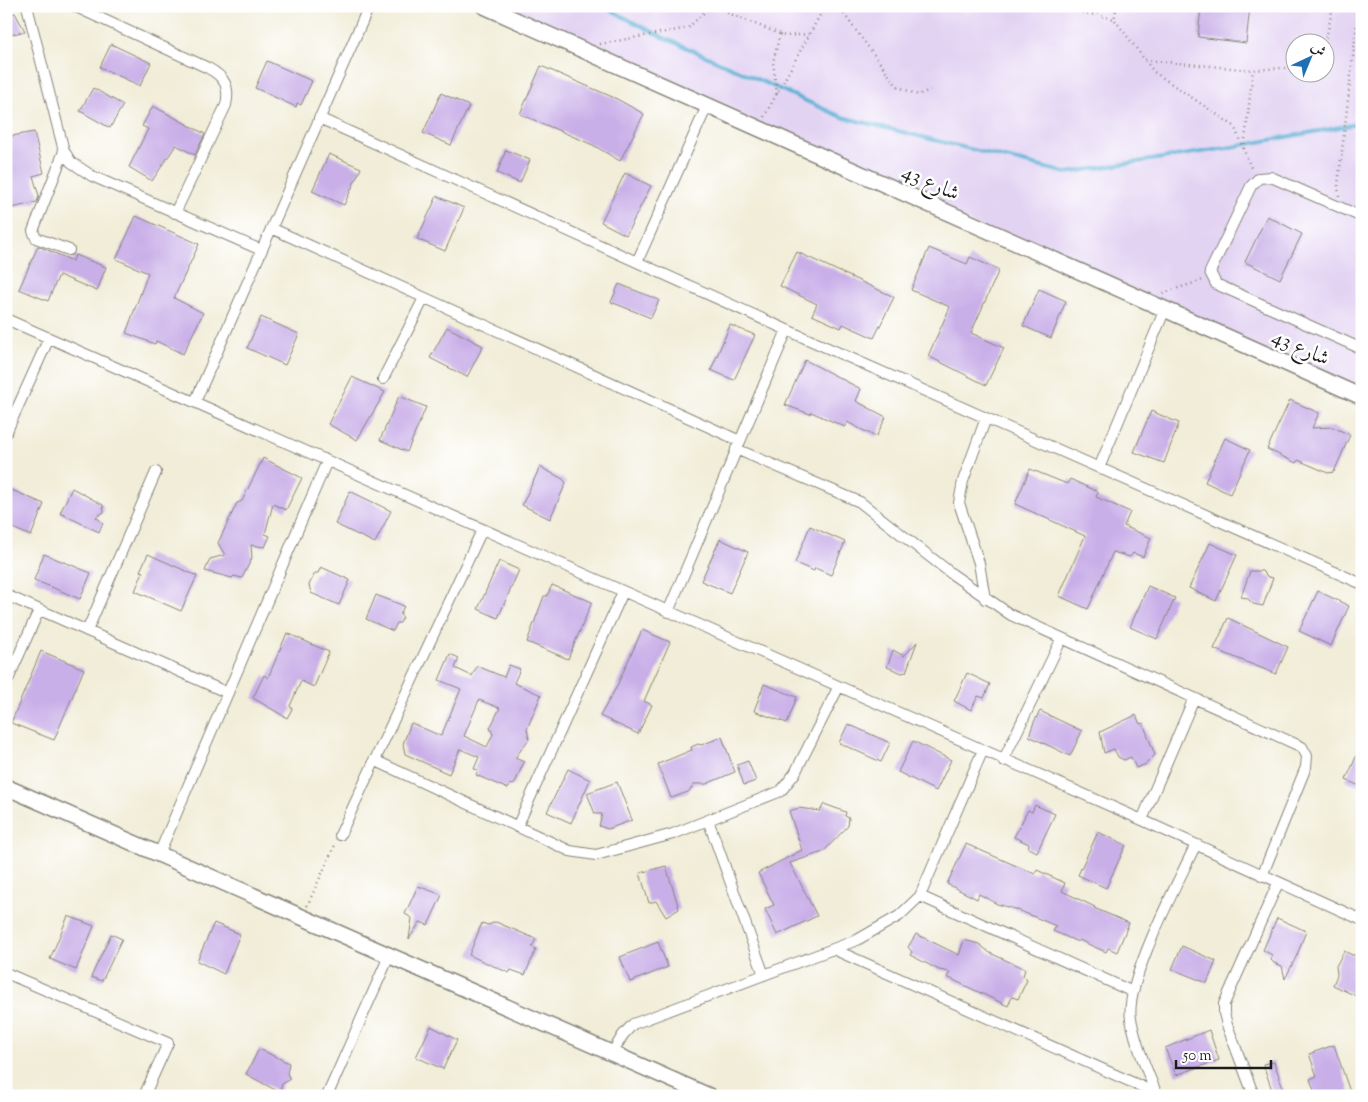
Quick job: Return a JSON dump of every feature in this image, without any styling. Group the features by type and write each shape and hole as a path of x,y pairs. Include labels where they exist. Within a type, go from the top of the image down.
{"street":[{"path":"28,6 64,151 80,170 261,250"},
{"path":"74,6 208,68 218,74 226,83 228,94 226,105 175,213"},
{"path":"194,402 369,6"},
{"name":"شارع 43","path":"484,6 1362,397"},
{"path":"637,262 707,106"},
{"path":"320,118 787,330 1362,584"},
{"path":"64,151 33,231 36,238 69,250"},
{"path":"1362,217 1271,177 1264,176 1256,180 1251,186 1210,272 1216,284 1362,349"},
{"path":"271,228 860,502 985,599 1011,615 1298,744 1308,756 1306,766 1262,876"},
{"path":"383,379 424,298"},
{"path":"1099,468 1164,309"},
{"path":"6,319 982,752 1142,820 1195,846 1362,920"},
{"path":"668,612 787,330"},
{"path":"6,433 49,338"},
{"path":"985,599 979,563 959,503 964,481 986,418"},
{"path":"159,854 328,461"},
{"path":"87,631 156,472"},
{"path":"340,835 482,530"},
{"path":"517,826 623,592"},
{"path":"6,595 228,693"},
{"path":"6,684 39,610"},
{"path":"1003,761 1062,638"},
{"path":"374,760 570,851 596,855 673,834 780,791 796,773 838,688"},
{"path":"1142,820 1194,698"},
{"path":"612,1053 623,1035 633,1024 858,940 899,916 920,896 982,752"},
{"path":"6,787 390,954 709,1096"},
{"path":"708,820 764,975"},
{"path":"1157,1094 1131,1018 1133,992 1142,963 1195,846"},
{"path":"1254,1096 1227,1025 1224,1004 1278,883"},
{"path":"920,896 1133,992"},
{"path":"833,949 1157,1094"},
{"path":"327,1096 390,954"},
{"path":"6,973 168,1043 144,1096"}],"path":[{"path":"578,48 688,28 711,6"},
{"path":"720,6 728,13 785,36 812,34"},
{"path":"758,128 812,34 824,6"},
{"path":"838,6 897,86 918,94 930,90"},
{"path":"1054,6 1114,19 1154,72 1234,126 1256,180"},
{"path":"1114,19 1117,6"},
{"path":"1329,32 1333,6"},
{"path":"1340,208 1338,185 1358,6"},
{"path":"777,95 773,62 780,34"},
{"path":"1145,60 1253,70 1286,68"},
{"path":"1244,150 1253,70"},
{"path":"1142,300 1211,277"},
{"path":"302,916 340,835"}],"shaded area":[{"path":"484,6 1362,6 1362,397"}],"building":[{"path":"1201,6 1250,6 1246,43 1198,37"},
{"path":"15,13 25,31 6,36 6,15"},
{"path":"111,44 151,63 140,86 100,67"},
{"path":"267,61 312,81 301,105 297,103 296,107 255,88"},
{"path":"541,66 617,99 644,114 620,161 593,145 520,114"},
{"path":"93,88 123,105 110,128 80,111"},
{"path":"441,93 469,106 451,145 423,133"},
{"path":"153,106 205,134 195,155 176,145 152,181 129,167 148,129 142,126"},
{"path":"34,132 44,173 33,176 39,196 37,202 12,208 6,186 6,137"},
{"path":"506,150 530,160 520,183 497,173"},
{"path":"329,154 361,168 344,205 312,191"},
{"path":"625,173 651,186 626,235 601,222"},
{"path":"437,196 464,208 445,251 417,239"},
{"path":"136,216 199,244 174,298 203,313 183,354 156,341 155,344 126,333 148,273 116,259"},
{"path":"1267,216 1302,234 1280,279 1245,262"},
{"path":"38,246 73,261 75,255 106,267 97,291 59,275 48,301 19,289"},
{"path":"929,248 967,264 970,257 999,270 971,333 1004,348 986,385 928,356 950,307 911,290"},
{"path":"797,252 894,297 874,338 843,324 841,328 812,315 817,304 780,286"},
{"path":"619,284 659,300 651,318 611,302"},
{"path":"1039,289 1066,301 1051,338 1023,326"},
{"path":"261,317 299,334 285,365 247,348"},
{"path":"730,325 755,335 734,380 711,370"},
{"path":"447,327 483,346 467,377 430,358"},
{"path":"805,360 861,389 856,401 886,417 876,437 847,422 845,427 811,412 810,414 785,405"},
{"path":"352,377 385,392 357,440 328,424"},
{"path":"399,396 426,407 407,452 380,440"},
{"path":"1290,400 1319,413 1312,428 1333,427 1350,435 1334,472 1328,473 1298,460 1296,463 1267,449"},
{"path":"1151,411 1179,423 1164,463 1134,452"},
{"path":"1225,438 1250,450 1230,494 1205,482"},
{"path":"263,458 302,478 286,510 273,504 265,534 270,536 265,547 251,545 252,558 242,578 234,576 232,578 205,571 210,559 225,555 218,543 237,503 242,501"},
{"path":"540,467 563,479 566,483 550,519 522,505"},
{"path":"1030,469 1067,484 1070,479 1098,492 1096,497 1130,512 1124,526 1151,538 1143,557 1133,553 1130,557 1113,552 1088,609 1059,596 1085,536 1015,504"},
{"path":"72,488 103,505 104,512 96,517 103,523 99,532 60,513"},
{"path":"12,490 44,504 31,536 6,525 6,505"},
{"path":"350,491 391,511 375,543 335,524"},
{"path":"810,526 845,542 831,575 815,568 814,571 795,563"},
{"path":"720,539 748,552 730,593 701,581"},
{"path":"1210,543 1237,555 1216,601 1189,588"},
{"path":"44,554 91,573 80,599 34,580"},
{"path":"148,554 197,576 181,611 135,591 143,572 140,571"},
{"path":"499,561 519,570 498,618 478,609"},
{"path":"321,567 350,580 339,605 311,593 309,585 315,573 318,573"},
{"path":"1250,571 1262,571 1268,577 1273,578 1263,606 1253,604 1247,598 1241,597"},
{"path":"552,585 592,602 568,659 527,642 544,596 547,596"},
{"path":"1148,586 1175,598 1157,639 1130,627"},
{"path":"1318,591 1349,606 1331,646 1299,631"},
{"path":"376,595 404,606 400,615 403,617 393,631 366,619"},
{"path":"1228,618 1288,647 1276,674 1214,649"},
{"path":"642,630 670,642 644,701 652,705 638,734 600,716 616,688"},
{"path":"287,633 329,652 314,687 301,681 287,718 253,698 264,675 268,678"},
{"path":"917,642 906,672 902,673 887,667 893,650 904,656"},
{"path":"41,651 84,669 54,740 11,723"},
{"path":"450,654 459,658 455,668 472,676 477,666 504,677 509,665 520,669 514,683 541,695 527,729 529,739 515,758 524,762 514,785 510,784 508,789 476,775 478,770 474,769 479,757 460,749 449,774 405,754 403,744 411,723 441,736 461,689 439,680","holes":["479,700 500,708 490,728 493,734 487,747 464,736"]},
{"path":"967,673 990,684 984,698 978,696 971,710 954,701"},
{"path":"764,684 797,697 787,723 754,711"},
{"path":"1040,711 1082,731 1070,756 1029,736"},
{"path":"1136,715 1140,724 1143,723 1155,755 1146,764 1136,768 1131,757 1124,760 1118,757 1114,749 1104,753 1100,732"},
{"path":"848,724 890,743 881,762 839,743"},
{"path":"722,737 735,772 706,784 695,784 688,792 671,798 658,764 692,750 691,747 698,744 701,745"},
{"path":"913,741 951,760 936,791 898,772"},
{"path":"1362,743 1362,787 1346,780"},
{"path":"748,761 756,781 744,785 737,765"},
{"path":"568,769 590,780 571,823 547,812"},
{"path":"617,782 632,820 608,829 599,826 602,814 595,814 587,793"},
{"path":"824,804 846,812 845,816 849,818 848,826 823,852 790,863 817,916 777,935 765,909 774,905 758,873 802,850 789,811 799,808 820,811"},
{"path":"1035,805 1055,814 1037,852 1028,848 1029,844 1014,837 1028,810 1032,812"},
{"path":"1098,832 1126,845 1106,888 1078,875"},
{"path":"966,844 1035,874 1037,870 1065,883 1062,891 1094,908 1129,923 1117,952 1108,948 1106,952 1079,940 1078,942 1053,931 1056,926 1018,910 997,904 979,894 977,899 947,884"},
{"path":"666,866 679,909 666,917 656,901 649,903 640,873"},
{"path":"418,886 442,895 428,925 420,922 409,939 412,918 405,914"},
{"path":"68,916 94,926 76,970 50,959"},
{"path":"1277,918 1306,931 1285,979 1282,966 1274,963 1271,960 1272,955 1263,950"},
{"path":"496,922 536,939 532,947 536,949 525,975 511,970 509,973 469,955 482,923 488,925"},
{"path":"214,923 240,934 224,974 197,961"},
{"path":"111,934 122,939 102,981 91,977"},
{"path":"916,934 959,955 964,940 979,944 990,953 1025,969 1023,976 1027,980 1018,999 1012,997 1008,1006 947,977 950,972 939,970 910,955 912,952 908,947"},
{"path":"658,942 668,967 630,982 620,957"},
{"path":"1182,946 1216,961 1207,983 1172,969"},
{"path":"1344,951 1352,955 1362,955 1362,999 1333,985 1337,975 1336,966"},
{"path":"431,1026 457,1040 443,1069 416,1057"},
{"path":"1209,1030 1219,1060 1176,1075 1165,1048"},
{"path":"1334,1045 1350,1092 1339,1096 1316,1096 1310,1079 1317,1076 1309,1054"},
{"path":"259,1049 289,1063 287,1074 290,1079 282,1084 279,1092 246,1074"},
{"path":"1274,1062 1286,1096 1274,1096 1263,1064"}],"waterway":[{"path":"602,6 663,37 842,117 1066,173 1227,148 1362,123"}]}
